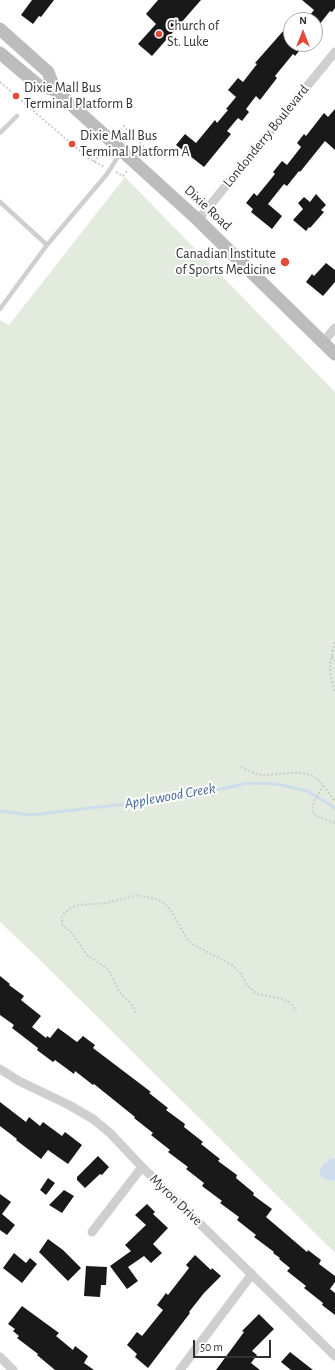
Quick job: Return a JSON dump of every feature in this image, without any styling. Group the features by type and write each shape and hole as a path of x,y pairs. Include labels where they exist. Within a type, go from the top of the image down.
{"main road":[{"name":"Dixie Road","path":"0,29 48,72 55,90"},
{"name":"Dixie Road","path":"0,53 38,85 55,90 122,150 198,220 335,354"}],"street":[{"name":"Londonderry Boulevard","path":"198,220 335,52"},
{"path":"323,342 335,328"},
{"name":"Myron Drive","path":"0,1069 19,1081 93,1118 110,1133 142,1167 335,1356"},
{"path":"92,1232 142,1167"},
{"path":"180,1370 252,1274"},
{"path":"0,1357 13,1370"}],"lane":[{"path":"0,133 17,116"},
{"path":"0,309 47,245 107,174 122,150"},
{"path":"0,202 47,245"}],"path":[{"path":"0,82 95,163"},
{"path":"124,126 145,148 136,163"},
{"path":"335,642 330,663 330,675 335,691"},
{"path":"332,656 335,661"},
{"path":"241,766 252,772 264,775 302,773 310,775 317,779 335,801"},
{"path":"210,782 214,797"},
{"path":"322,785 321,792 315,800 312,809 315,815 335,823"},
{"path":"135,1013 133,1006 120,993 109,971 87,955 72,932 63,926 62,916 64,912 80,905 107,904 138,896 156,899 164,903 170,909 186,937 192,944 232,965 257,994 283,999 291,1003 296,1011"}],"shaded area":[{"path":"125,177 335,392 335,1253 0,922 0,320 9,325"}],"water":[{"path":"332,1158 335,1159 335,1181 323,1178 320,1174 324,1163"}],"building":[{"path":"32,0 54,0 41,17 39,16 33,24 21,15"},
{"name":"Church of St. Luke","path":"158,0 201,0 152,56 138,44 156,24 146,14"},
{"path":"302,0 335,0 335,8 332,12 330,11 323,20 323,12 312,12 314,10"},
{"path":"283,31 283,52 298,52 295,56 293,54 275,76 277,78 260,100 256,96 246,109 249,112 242,121 238,118 227,131 231,134 204,167 176,145 185,134 196,143 215,120 217,123 228,110 226,109 236,97 228,90 238,78 243,82 257,64 255,63"},
{"path":"335,109 335,150 325,141 300,172 299,171 287,186 284,184 268,204 282,216 272,229 251,212 253,209 246,203 254,193 257,196 275,174 273,172 282,161 287,165 301,147 297,143 304,134 306,136 324,113 328,117"},
{"path":"316,194 326,205 321,210 324,212 306,231 293,220 303,209 298,203 304,197 310,202"},
{"path":"326,263 335,270 335,282 323,296 306,282 312,274 314,276"},
{"path":"0,976 24,996 21,1000 41,1016 32,1027 46,1038 47,1036 50,1038 58,1028 77,1042 83,1036 95,1045 93,1048 151,1092 149,1093 168,1108 166,1110 185,1124 184,1127 203,1142 201,1144 220,1159 218,1161 237,1175 236,1178 254,1193 253,1195 272,1209 266,1217 307,1252 308,1250 321,1260 319,1264 335,1276 335,1282 330,1289 335,1293 335,1315 304,1288 306,1286 287,1271 290,1268 273,1253 274,1252 254,1237 256,1235 237,1220 239,1217 220,1203 222,1201 202,1186 204,1183 186,1169 188,1167 168,1152 170,1150 151,1135 153,1133 134,1118 135,1117 94,1084 93,1085 75,1071 74,1074 55,1060 53,1062 37,1050 38,1048 12,1028 14,1025 0,1015"},
{"path":"0,1102 26,1122 29,1117 40,1126 43,1122 62,1136 65,1132 82,1145 68,1164 48,1150 41,1159 0,1126"},
{"path":"98,1156 109,1167 102,1175 100,1174 85,1188 77,1180 77,1177"},
{"path":"48,1178 55,1183 46,1195 40,1190"},
{"path":"64,1190 74,1196 62,1213 49,1205"},
{"path":"0,1194 11,1202 2,1214 15,1225 7,1235 0,1230"},
{"path":"147,1204 155,1212 153,1214 168,1228 153,1244 162,1253 151,1263 144,1256 128,1267 138,1281 127,1289 110,1266 131,1251 125,1245 146,1225 135,1215"},
{"path":"48,1239 63,1250 81,1268 68,1281 39,1252"},
{"path":"14,1253 26,1263 30,1258 37,1264 22,1283 3,1268"},
{"path":"195,1255 211,1270 212,1268 221,1276 204,1293 148,1368 135,1357 137,1354 127,1345 137,1332 142,1336 163,1310 157,1305 166,1293 168,1295 189,1268 186,1265"},
{"path":"86,1266 107,1267 106,1285 101,1285 100,1297 84,1296"},
{"path":"22,1306 59,1333 56,1336 73,1350 75,1346 88,1356 84,1363 94,1370 55,1370 37,1355 38,1354 17,1338 19,1336 13,1331 15,1329 8,1324"},
{"path":"259,1314 274,1329 252,1351 257,1355 251,1363 260,1370 216,1370 244,1332 242,1331"},
{"path":"290,1352 313,1370 291,1370 281,1362"}],"waterway":[{"name":"Applewood Creek","path":"0,811 31,815 125,804 174,795 216,790 248,783 277,784 307,791 331,805 335,809"}],"place":[{"name":"Church of St. Luke","path":"159,34"},
{"name":"Dixie Mall Bus Terminal Platform B","path":"16,96"},
{"name":"Dixie Mall Bus Terminal Platform A","path":"72,144"},
{"name":"Canadian Institute of Sports Medicine","path":"285,262"}]}
